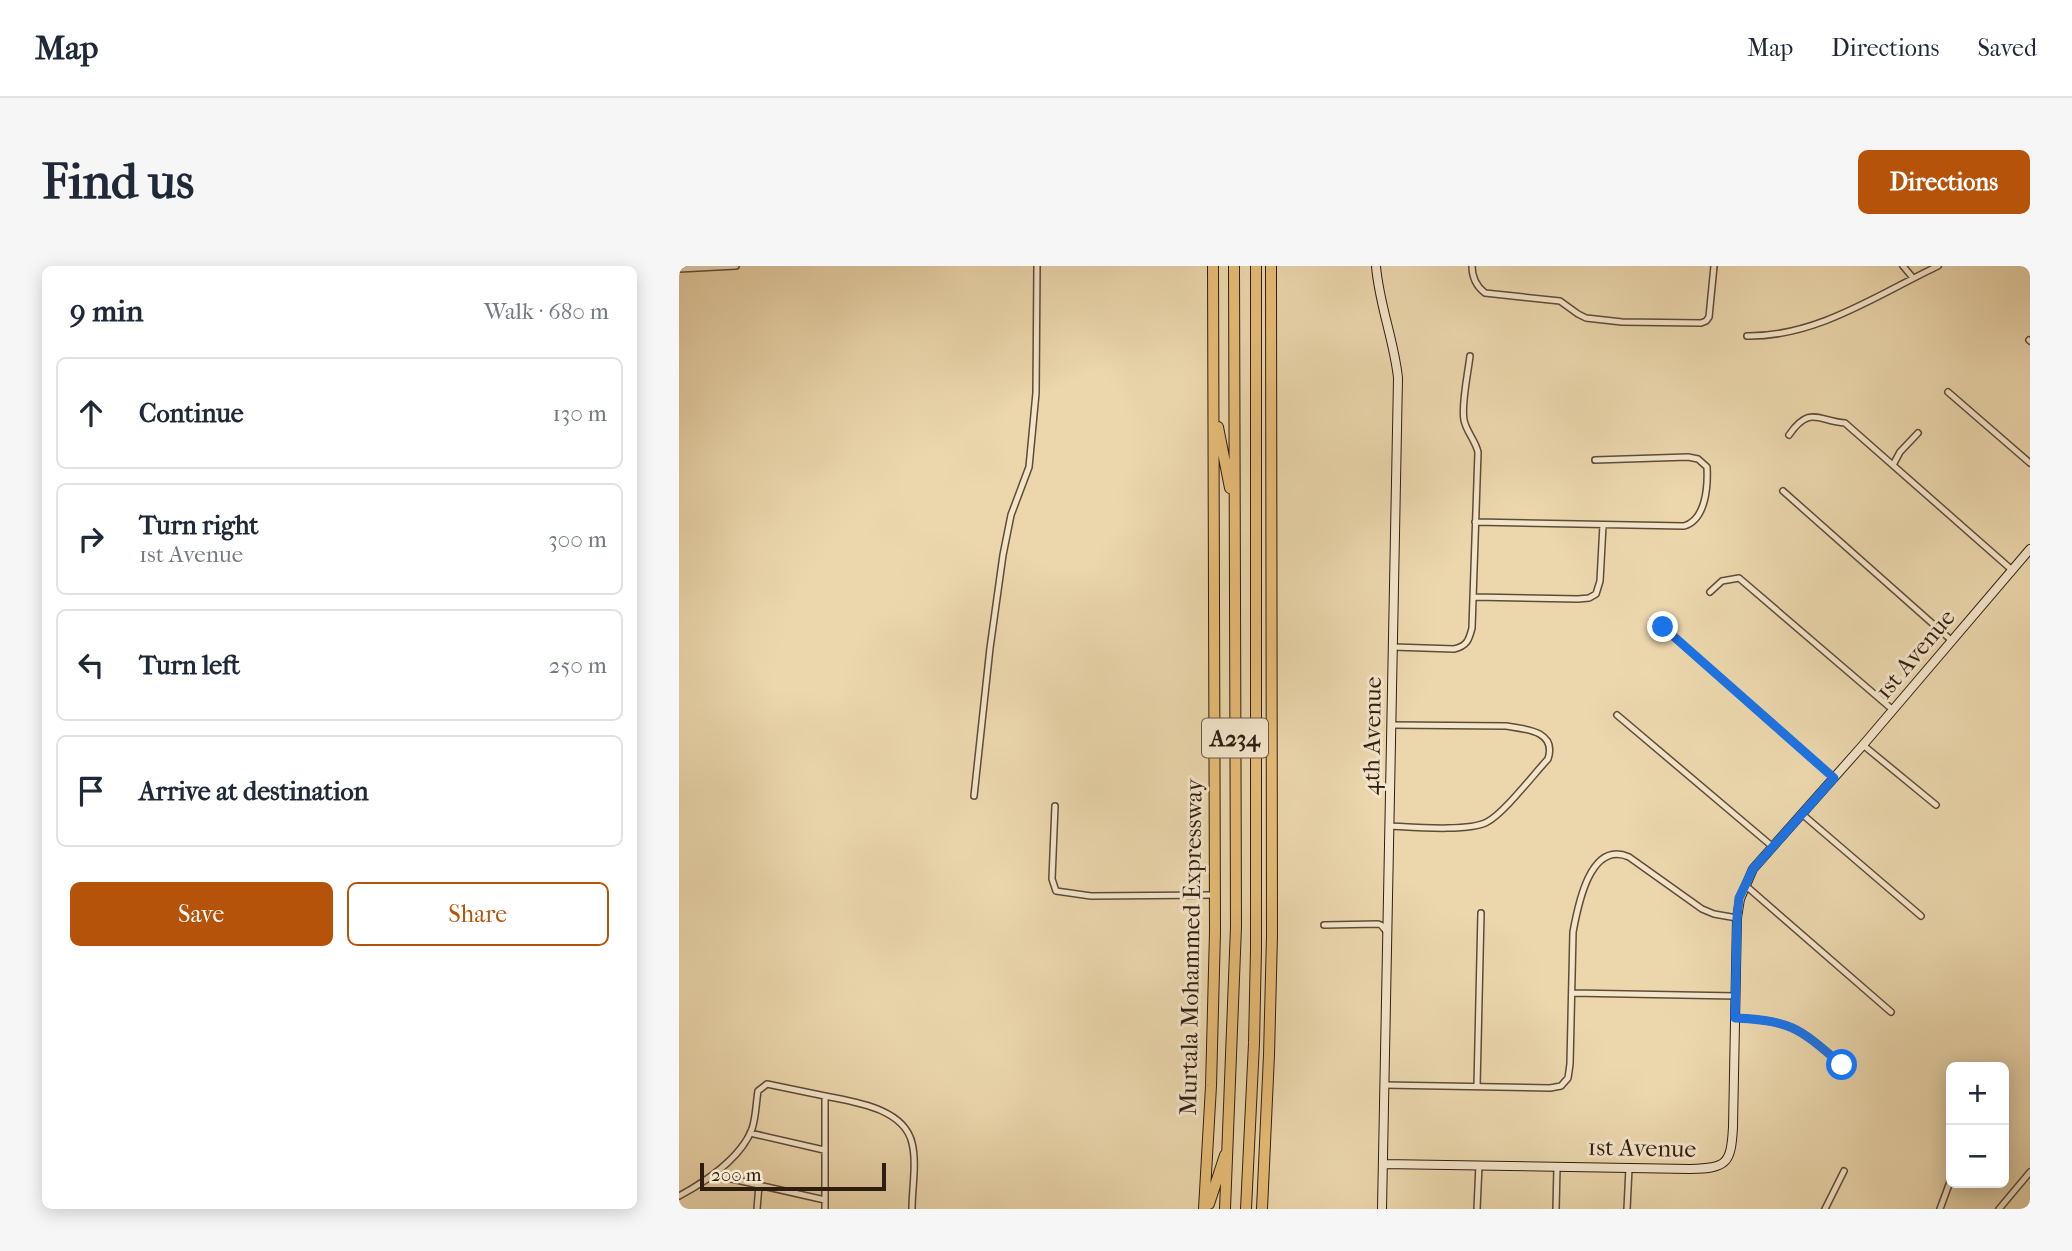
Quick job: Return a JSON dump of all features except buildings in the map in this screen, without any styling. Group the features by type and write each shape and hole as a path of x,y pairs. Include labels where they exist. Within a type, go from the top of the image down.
{"highway":[{"name":"Murtala Mohammed Expressway","path":"1206,1209 1215,895 1213,266"},
{"name":"Murtala Mohammed Expressway","path":"1225,1209 1236,927 1234,266"},
{"name":"A234","path":"1246,1209 1257,949 1257,266"},
{"path":"1262,1209 1272,935 1271,266"},
{"path":"1214,406 1235,510"},
{"path":"1257,506 1272,411"},
{"path":"1206,1209 1229,1141"}],"street":[{"path":"679,269 736,266"},
{"path":"974,796 1003,555 1011,515 1029,467 1036,393 1037,266"},
{"name":"4th Avenue","path":"1376,266 1398,378 1382,1209"},
{"path":"1472,266 1472,275 1485,293 1560,301 1578,314 1622,322 1701,323 1709,317 1714,266"},
{"path":"1903,266 1913,278"},
{"path":"1747,335 1792,332 1820,323 1938,266"},
{"path":"1393,647 1464,647 1472,628 1478,452 1463,415 1470,356"},
{"path":"1948,392 2030,463"},
{"path":"1789,435 1795,425 1810,416 1845,423 2012,570"},
{"path":"1893,466 1900,452 1919,433"},
{"path":"1475,522 1684,526 1692,524 1699,517 1707,467 1698,459 1595,460"},
{"path":"1783,491 1951,640"},
{"path":"1473,597 1589,598 1596,594 1600,580 1603,526"},
{"name":"1st Avenue","path":"1383,1164 1707,1168 1720,1166 1727,1160 1732,1148 1737,918 1739,898 1745,885 1753,869 2030,550"},
{"path":"1710,592 1722,580 1739,578 1892,710"},
{"path":"1663,627 1834,778"},
{"path":"1618,715 1773,847"},
{"path":"1389,826 1469,827 1486,823 1498,814 1548,759 1550,751 1549,743 1543,736 1522,728 1391,724"},
{"path":"1863,745 1936,805"},
{"path":"1055,806 1052,879 1056,891 1091,896 1215,895"},
{"path":"1802,814 1921,916"},
{"path":"1384,1085 1561,1086 1568,1078 1570,1064 1573,932 1577,911 1593,870 1607,855 1621,853 1702,909 1737,918"},
{"path":"1745,885 1891,1012"},
{"path":"1477,1086 1481,913"},
{"path":"1324,925 1378,924 1387,932"},
{"path":"1572,993 1736,996"},
{"path":"1735,1018 1774,1021 1791,1026 1805,1034 1842,1065"},
{"path":"679,1196 714,1175 747,1139 753,1126 758,1091 767,1084 867,1104 887,1113 902,1126 912,1140 912,1209"},
{"path":"825,1096 825,1209"},
{"path":"750,1133 824,1150"},
{"path":"1477,1209 1479,1165"},
{"path":"1556,1209 1557,1166"},
{"path":"1627,1209 1629,1168"},
{"path":"1825,1209 1844,1171"},
{"path":"1999,1209 2030,1172"},
{"path":"714,1175 825,1200"},
{"path":"757,1209 759,1185"},
{"path":"1940,1209 1948,1188"}],"route":[{"path":"1663,627 1834,778 1753,869 1739,898 1735,1018 1774,1021 1791,1026 1805,1034 1842,1065"}]}
